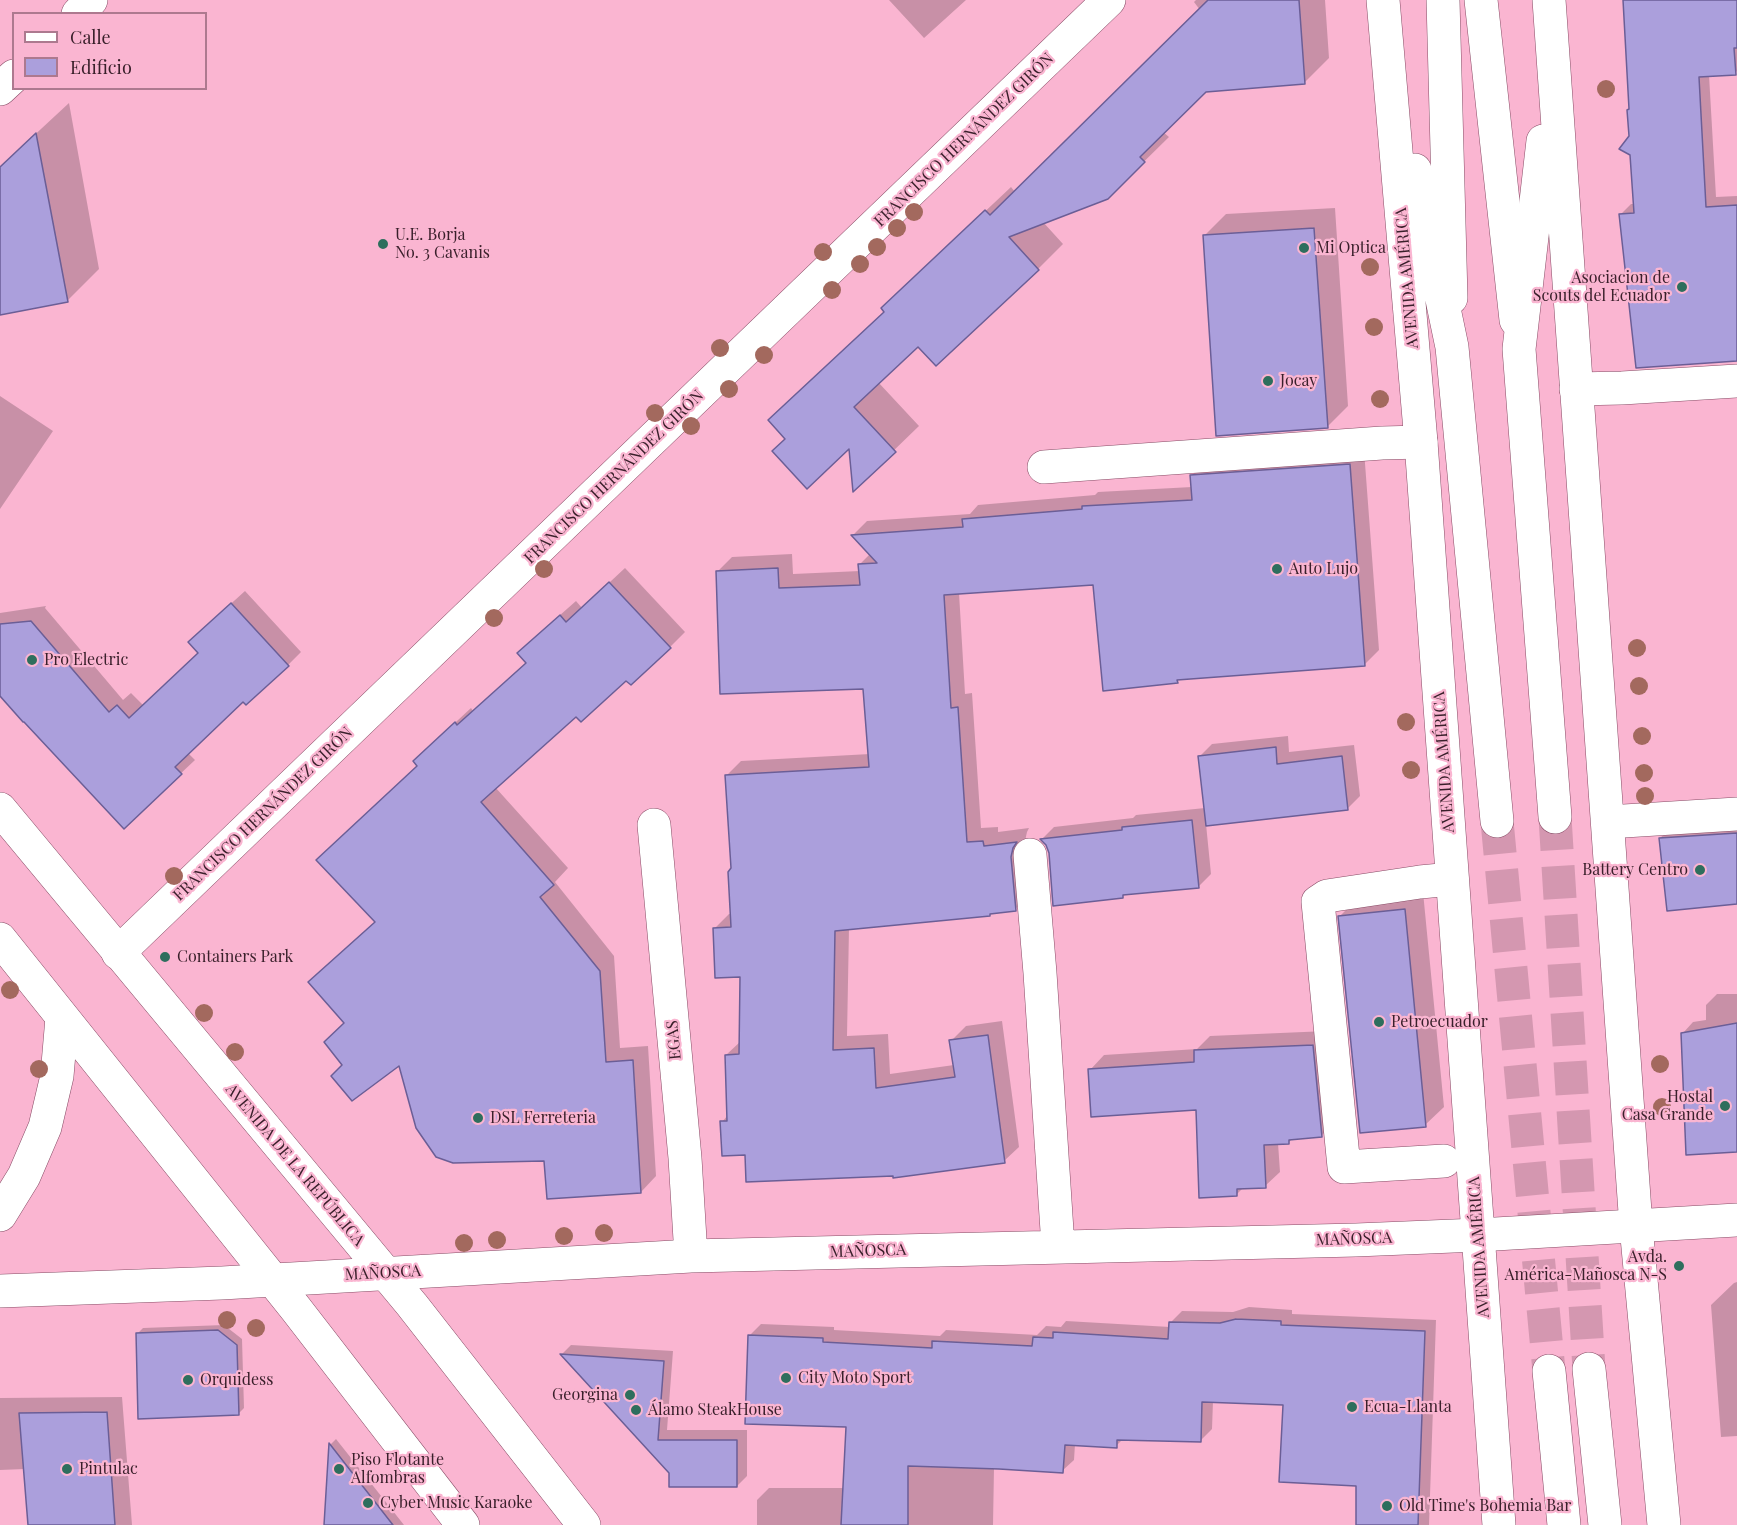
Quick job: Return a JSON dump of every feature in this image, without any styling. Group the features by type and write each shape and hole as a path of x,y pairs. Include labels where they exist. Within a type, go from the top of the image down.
{"main road":[{"path":"80,12 92,0"},
{"name":"FRANCISCO HERNÁNDEZ GIRÓN","path":"118,953 1109,0"},
{"path":"1443,0 1452,347 1497,821"},
{"path":"1480,0 1519,349 1555,818"},
{"path":"1549,0 1636,1226 1664,1525"},
{"path":"1383,9 1452,347"},
{"name":"AVENIDA AMÉRICA","path":"1383,9 1421,442 1499,1525"},
{"path":"1519,349 1553,62"},
{"path":"0,89 12,78"},
{"path":"1576,389 1737,381"},
{"path":"1044,467 1421,442"},
{"name":"AVENIDA DE LA REPÚBLICA","path":"0,809 412,1305 584,1525"},
{"path":"1608,822 1737,814"},
{"name":"EGAS","path":"654,825 685,1158 691,1256"},
{"path":"1030,855 1058,1246"},
{"path":"1444,1161 1344,1167 1318,902 1327,896 1452,879"},
{"path":"0,939 463,1525"},
{"path":"0,1215 24,1176 45,1127 57,1076 62,1018"},
{"name":"MAÑOSCA","path":"0,1291 271,1280 691,1256 1478,1235 1737,1220"},
{"path":"1589,1369 1605,1525"},
{"path":"1549,1371 1564,1525"}],"building":[{"path":"1208,0 1299,0 1305,84 1206,92 1140,157 1145,162 1108,199 1009,237 1039,270 936,366 918,347 854,407 896,452 853,492 849,449 807,489 772,451 785,439 768,420 884,312 881,308 985,210 990,215"},
{"path":"1623,0 1737,0 1737,48 1734,48 1736,75 1699,77 1706,207 1737,205 1737,361 1636,368 1619,214 1634,213 1630,155 1619,149 1629,136"},
{"path":"36,133 68,302 0,315 0,167"},
{"path":"1314,228 1328,428 1216,436 1203,235"},
{"path":"1350,464 1365,666 1177,680 1178,683 1103,691 1093,585 944,595 951,708 958,707 967,842 983,841 984,846 1017,842 1011,857 1016,911 990,914 990,916 835,931 833,1050 874,1048 876,1088 955,1077 949,1040 988,1035 1005,1163 893,1178 893,1176 746,1182 745,1155 722,1156 720,1121 727,1121 725,1055 739,1054 740,977 715,978 713,928 731,927 728,872 731,868 725,775 869,767 863,689 720,694 716,571 778,568 779,588 860,585 858,564 877,563 851,535 963,527 962,519 1082,509 1082,506 1192,500 1190,475"},
{"path":"609,582 671,648 631,685 626,681 581,722 576,717 481,802 554,885 540,897 600,971 606,1062 633,1060 641,1193 547,1199 544,1161 453,1163 436,1157 416,1128 399,1066 352,1101 331,1076 342,1065 324,1042 344,1023 308,982 375,922 316,860 417,766 413,761 455,722 457,725 526,663 517,653 560,615 566,622"},
{"path":"231,603 289,666 246,705 243,702 175,767 182,774 124,829 0,696 0,624 31,621 109,712 117,705 129,718 198,653 188,642"},
{"path":"1276,747 1277,764 1342,756 1348,810 1206,826 1198,756"},
{"path":"1192,820 1199,888 1123,895 1123,898 1053,906 1049,853 1046,845 1040,839"},
{"name":"Battery Centro","path":"1737,833 1737,904 1667,911 1659,838"},
{"name":"Petroecuador","path":"1405,909 1426,1127 1360,1133 1338,916"},
{"path":"1737,1023 1737,1152 1686,1155 1681,1033"},
{"path":"1313,1045 1322,1137 1289,1140 1289,1144 1264,1145 1266,1188 1237,1189 1237,1196 1199,1198 1196,1110 1091,1117 1088,1069 1194,1062 1194,1050"},
{"path":"1236,1319 1281,1321 1281,1325 1425,1331 1418,1525 1356,1525 1356,1486 1279,1482 1283,1405 1202,1402 1201,1442 1117,1440 1117,1448 1065,1445 1063,1473 908,1466 908,1525 841,1525 846,1427 745,1424 748,1335 823,1338 823,1342 932,1348 932,1341 1032,1346 1033,1337 1053,1338 1053,1332 1168,1339 1169,1322 1220,1323"},
{"name":"Orquidess","path":"218,1330 237,1345 239,1415 138,1419 136,1333"},
{"path":"560,1354 664,1361 658,1440 737,1440 737,1487 669,1487 669,1473"},
{"name":"Pintulac","path":"107,1412 115,1525 28,1525 19,1413"},
{"name":"Piso Flotante Alfombras","path":"329,1443 393,1525 324,1525"}],"tunnel":[{"path":"1555,817 1589,1369"},
{"path":"1497,821 1549,1371"}],"place":[{"name":"U.E. Borja No. 3 Cavanis","path":"383,244"},
{"name":"Mi Optica","path":"1304,248"},
{"name":"Asociacion de Scouts del Ecuador","path":"1682,287"},
{"name":"Jocay","path":"1268,381"},
{"name":"Auto Lujo","path":"1277,569"},
{"name":"Pro Electric","path":"32,660"},
{"name":"Battery Centro","path":"1700,870"},
{"name":"Containers Park","path":"165,957"},
{"name":"Petroecuador","path":"1379,1022"},
{"name":"Hostal Casa Grande","path":"1725,1106"},
{"name":"DSL Ferreteria","path":"478,1118"},
{"name":"Avda. América-Mañosca N-S","path":"1679,1266"},
{"name":"City Moto Sport","path":"786,1378"},
{"name":"Orquidess","path":"188,1380"},
{"name":"Georgina","path":"630,1395"},
{"name":"Ecua-Llanta","path":"1352,1407"},
{"name":"Álamo SteakHouse","path":"636,1410"},
{"name":"Pintulac","path":"67,1469"},
{"name":"Piso Flotante Alfombras","path":"339,1469"},
{"name":"Cyber Music Karaoke","path":"368,1503"},
{"name":"Old Time's Bohemia Bar","path":"1387,1506"}]}
